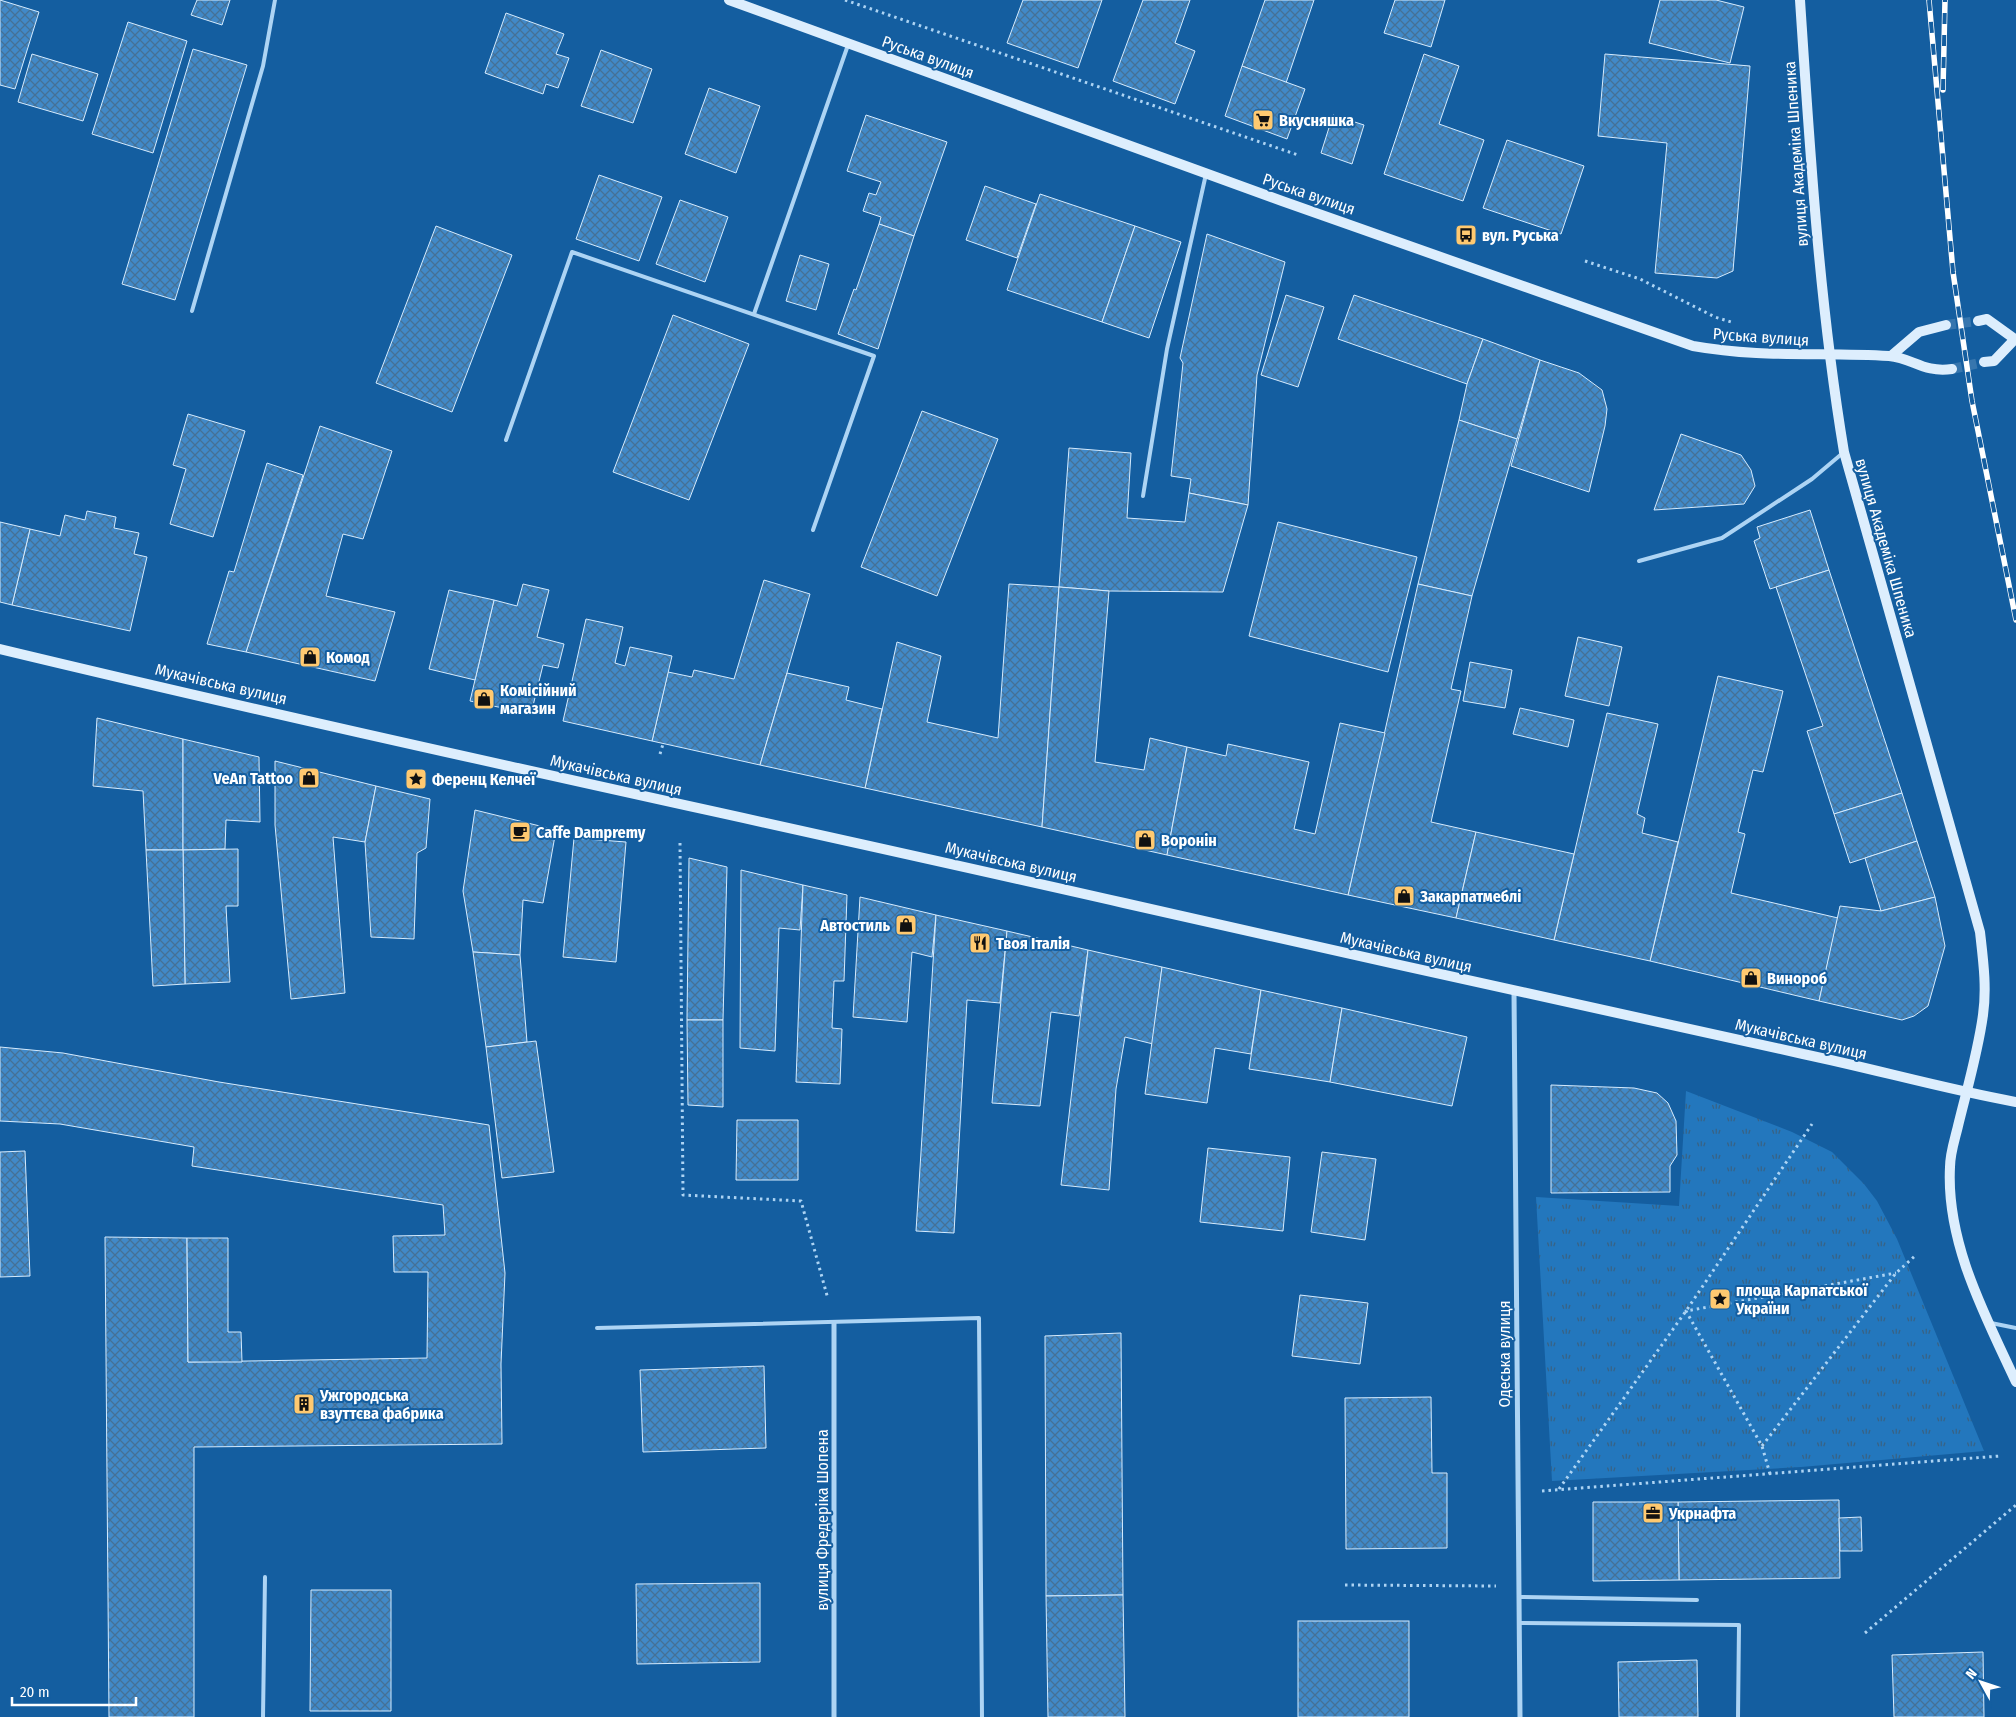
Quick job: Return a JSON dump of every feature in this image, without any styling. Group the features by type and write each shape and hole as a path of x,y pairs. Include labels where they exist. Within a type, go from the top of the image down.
{"main road":[{"name":"Руська вулиця","path":"729,0 1206,174 1693,346 1732,353 1891,356 1935,371 1952,369"},
{"name":"вулиця Академіка Шпеника","path":"1800,0 1815,230 1844,452 1980,932 1985,985 1983,1015 1950,1165 1950,1199 1960,1245 1988,1322 2016,1382"},
{"path":"1978,321 1987,319 2015,339 1994,361 1984,362"},
{"path":"1891,356 1919,332 1946,325"},
{"name":"Мукачівська вулиця","path":"0,649 671,803 877,847 1514,992 1844,1062 1966,1093 2016,1102"}],"street":[{"name":"Одеська вулиця","path":"1514,992 1520,1717"},
{"name":"вулиця Фредеріка Шопена","path":"834,1323 834,1717"}],"lane":[{"path":"192,311 263,66 275,0"},
{"path":"754,314 849,44"},
{"path":"1143,496 1166,349 1206,174"},
{"path":"506,440 572,252 874,356 813,530"},
{"path":"1639,561 1722,538 1812,479 1844,452"},
{"path":"597,1328 979,1318 982,1717"},
{"path":"1988,1322 2016,1328"},
{"path":"263,1717 265,1577"},
{"path":"1519,1597 1697,1600"},
{"path":"1519,1623 1739,1625 1738,1717"}],"path":[{"path":"845,0 1298,155"},
{"path":"1585,260 1640,279 1715,317 1732,322"},
{"path":"660,754 663,744"},
{"path":"680,843 683,1195 801,1201 834,1323"},
{"path":"1559,1489 1686,1312 1812,1124"},
{"path":"1762,1446 1896,1273 1916,1255"},
{"path":"1686,1312 1896,1273"},
{"path":"1686,1312 1762,1446 1770,1474"},
{"path":"1518,1495 1559,1489 2000,1456"},
{"path":"1865,1633 2016,1505"},
{"path":"1345,1585 1519,1585"}],"green space":[{"path":"1686,1091 1792,1132 1832,1152 1864,1184 1877,1201 1897,1239 1984,1451 1801,1467 1552,1481 1536,1197 1679,1206"}],"building":[{"path":"0,0 39,12 15,89 0,85"},
{"path":"197,0 230,0 222,25 191,15"},
{"path":"1023,0 1102,0 1078,68 1007,43"},
{"path":"1143,0 1190,0 1175,43 1195,51 1175,104 1113,81"},
{"path":"1265,0 1314,0 1286,83 1242,66"},
{"path":"1395,0 1445,0 1431,47 1384,33"},
{"path":"1660,0 1716,0 1744,7 1730,63 1649,43"},
{"path":"506,13 564,34 556,54 569,58 558,88 546,84 543,94 485,73"},
{"path":"128,22 187,41 153,153 92,134"},
{"path":"193,49 247,65 175,300 122,284"},
{"path":"601,50 652,69 633,123 581,106"},
{"path":"32,54 98,74 83,121 18,102"},
{"path":"1424,54 1459,66 1439,124 1484,140 1463,201 1384,174"},
{"path":"1605,54 1750,66 1733,271 1717,278 1655,273 1667,143 1598,136"},
{"path":"1242,66 1305,89 1287,139 1225,116"},
{"path":"709,88 760,106 736,173 685,154"},
{"path":"866,115 947,142 914,236 879,224 881,217 863,211 869,193 876,195 881,182 847,171"},
{"path":"1333,115 1364,125 1352,164 1321,153"},
{"path":"1507,140 1584,166 1561,234 1483,208"},
{"path":"599,175 662,197 639,261 576,239"},
{"path":"985,186 1036,204 1017,258 966,240"},
{"path":"1040,194 1135,226 1102,322 1007,290"},
{"path":"680,200 728,217 705,282 656,264"},
{"path":"879,224 914,236 878,349 838,334"},
{"path":"436,226 512,255 452,412 376,383"},
{"path":"1135,226 1181,242 1149,338 1102,322"},
{"path":"1207,234 1285,262 1257,375 1248,505 1189,493 1191,479 1171,476 1183,363 1180,358"},
{"path":"800,255 829,264 816,310 786,301"},
{"path":"1286,295 1324,307 1298,387 1261,375"},
{"path":"1354,295 1483,339 1467,384 1338,339"},
{"path":"673,315 749,344 689,500 613,472"},
{"path":"1483,339 1540,360 1517,439 1459,420 1467,384"},
{"path":"1540,360 1579,373 1602,390 1607,409 1605,426 1589,492 1511,466"},
{"path":"922,411 998,439 937,596 861,567"},
{"path":"188,414 245,431 213,537 170,524 186,469 173,465"},
{"path":"1459,420 1517,439 1472,596 1418,584"},
{"path":"320,426 392,451 363,539 343,534 326,596 395,612 375,681 246,652"},
{"path":"1681,434 1741,455 1751,470 1755,486 1744,504 1654,510"},
{"path":"1069,448 1131,453 1127,518 1185,522 1189,493 1248,505 1223,592 1109,591 1059,587"},
{"path":"267,463 303,475 246,652 207,644 229,571 234,572"},
{"path":"1810,510 1829,570 1770,589 1754,541 1760,538 1757,527"},
{"path":"87,511 116,517 114,528 139,533 134,554 147,557 130,631 12,605 30,529 60,536 65,515 85,520"},
{"path":"0,522 30,529 12,605 0,602"},
{"path":"1278,522 1417,557 1388,672 1249,636"},
{"path":"1829,570 1902,793 1834,814 1807,731 1823,726 1776,587"},
{"path":"764,580 810,594 760,765 652,741 668,672 692,677 694,670 734,679"},
{"path":"523,584 549,590 537,637 564,644 558,668 543,665 531,714 470,701 494,600 517,606"},
{"path":"1009,584 1059,587 1042,827 865,788 897,642 941,656 927,722 998,738"},
{"path":"1418,584 1472,596 1451,689 1461,691 1431,822 1476,832 1456,918 1348,895"},
{"path":"1059,587 1109,591 1095,762 1144,770 1150,738 1187,747 1167,855 1042,827"},
{"path":"449,590 494,600 475,680 429,669"},
{"path":"586,619 623,627 615,663 625,666 630,647 672,656 652,741 563,721"},
{"path":"1578,637 1622,647 1609,706 1565,696"},
{"path":"1470,662 1512,670 1505,708 1463,701"},
{"path":"787,673 849,687 846,700 882,709 865,788 760,765"},
{"path":"1718,676 1783,691 1763,772 1753,770 1738,832 1745,834 1731,893 1838,918 1819,1001 1650,961"},
{"path":"1520,708 1574,720 1568,747 1513,734"},
{"path":"1607,713 1658,724 1637,814 1645,818 1642,833 1678,842 1650,961 1554,940"},
{"path":"97,718 183,739 183,850 146,850 143,791 93,786"},
{"path":"1340,723 1385,733 1348,895 1167,855 1187,747 1226,756 1228,744 1309,762 1294,829 1315,834"},
{"path":"183,739 259,757 260,822 226,820 225,849 183,850"},
{"path":"275,761 376,786 365,842 333,837 345,993 291,999 275,825"},
{"path":"376,786 430,799 426,848 417,853 414,939 371,937 365,842"},
{"path":"1902,793 1917,841 1850,863 1834,814"},
{"path":"475,810 556,830 543,903 523,900 520,955 473,952 463,891"},
{"path":"1476,832 1574,854 1554,940 1456,918"},
{"path":"574,838 626,842 616,962 563,957"},
{"path":"1917,841 1935,897 1881,911 1865,858"},
{"path":"238,849 238,906 226,906 230,982 185,984 183,850"},
{"path":"146,850 183,850 185,984 153,986"},
{"path":"689,858 727,867 723,1020 687,1020"},
{"path":"741,870 803,885 800,930 779,928 775,1051 740,1048"},
{"path":"803,885 847,895 844,981 834,981 832,1028 842,1029 840,1084 796,1082"},
{"path":"860,897 936,915 932,957 912,952 907,1022 853,1017"},
{"path":"1935,897 1945,946 1928,1006 1914,1016 1902,1020 1819,1001 1840,906 1881,911"},
{"path":"936,915 1007,931 1000,1003 967,1000 954,1233 916,1231"},
{"path":"1007,931 1088,950 1079,1016 1051,1012 1040,1106 992,1103"},
{"path":"1088,950 1162,967 1153,1044 1125,1037 1116,1089 1109,1190 1061,1185"},
{"path":"473,952 520,955 527,1042 486,1047"},
{"path":"1162,967 1261,990 1251,1054 1215,1048 1207,1103 1145,1094"},
{"path":"1261,990 1342,1008 1330,1082 1249,1069"},
{"path":"1342,1008 1467,1037 1452,1106 1330,1082"},
{"path":"687,1020 723,1020 723,1107 688,1105"},
{"path":"536,1041 554,1172 502,1178 486,1047"},
{"name":"Ужгородська взуттєва фабрика","path":"0,1047 63,1053 219,1082 489,1125 505,1273 501,1364 502,1444 194,1447 194,1717 109,1717 105,1237 187,1238 188,1362 427,1358 428,1272 394,1272 393,1236 445,1235 443,1205 192,1166 194,1147 60,1124 0,1121"},
{"path":"1551,1085 1634,1088 1657,1093 1668,1103 1676,1121 1677,1155 1670,1166 1670,1192 1551,1193"},
{"path":"737,1120 798,1120 798,1180 736,1180"},
{"path":"1208,1148 1290,1157 1283,1231 1200,1222"},
{"path":"25,1151 30,1276 0,1277 0,1152"},
{"path":"1322,1152 1376,1159 1365,1240 1311,1232"},
{"path":"187,1238 228,1238 228,1332 241,1332 242,1362 188,1362"},
{"path":"1300,1295 1368,1303 1360,1364 1292,1356"},
{"path":"1121,1333 1123,1595 1046,1596 1045,1336"},
{"path":"764,1366 766,1448 643,1452 640,1370"},
{"path":"1431,1397 1432,1473 1447,1473 1447,1548 1346,1549 1345,1398"},
{"path":"1839,1500 1840,1578 1679,1580 1678,1502"},
{"path":"1593,1502 1678,1502 1679,1580 1593,1581"},
{"path":"1861,1517 1862,1551 1840,1551 1839,1518"},
{"path":"760,1583 760,1662 637,1664 636,1584"},
{"path":"311,1590 391,1590 391,1711 310,1711"},
{"path":"1123,1595 1125,1717 1048,1717 1046,1596"},
{"path":"1298,1621 1409,1621 1409,1717 1298,1717"},
{"path":"1983,1652 1984,1717 1894,1717 1892,1655"},
{"path":"1697,1660 1698,1717 1619,1717 1618,1662"}],"tunnel":[{"path":"1946,325 1978,321"},
{"path":"1952,369 1984,362"}],"railway":[{"path":"1929,0 1953,272 1972,401 2016,620"},
{"path":"1943,90 1945,0"}],"place":[{"name":"Вкусняшка","path":"1263,120"},
{"name":"вул. Руська","path":"1466,235"},
{"name":"Комод","path":"310,657"},
{"name":"Комісійний магазин","path":"484,699"},
{"name":"VeAn Tattoo","path":"309,778"},
{"name":"Ференц Келчеї","path":"416,779"},
{"name":"Caffe Dampremy","path":"520,832"},
{"name":"Воронін","path":"1145,840"},
{"name":"Закарпатмеблі","path":"1404,896"},
{"name":"Автостиль","path":"906,925"},
{"name":"Твоя Італія","path":"980,943"},
{"name":"Винороб","path":"1751,978"},
{"name":"площа Карпатської України","path":"1720,1299"},
{"name":"Ужгородська взуттєва фабрика","path":"304,1404"},
{"name":"Укрнафта","path":"1653,1513"}]}
